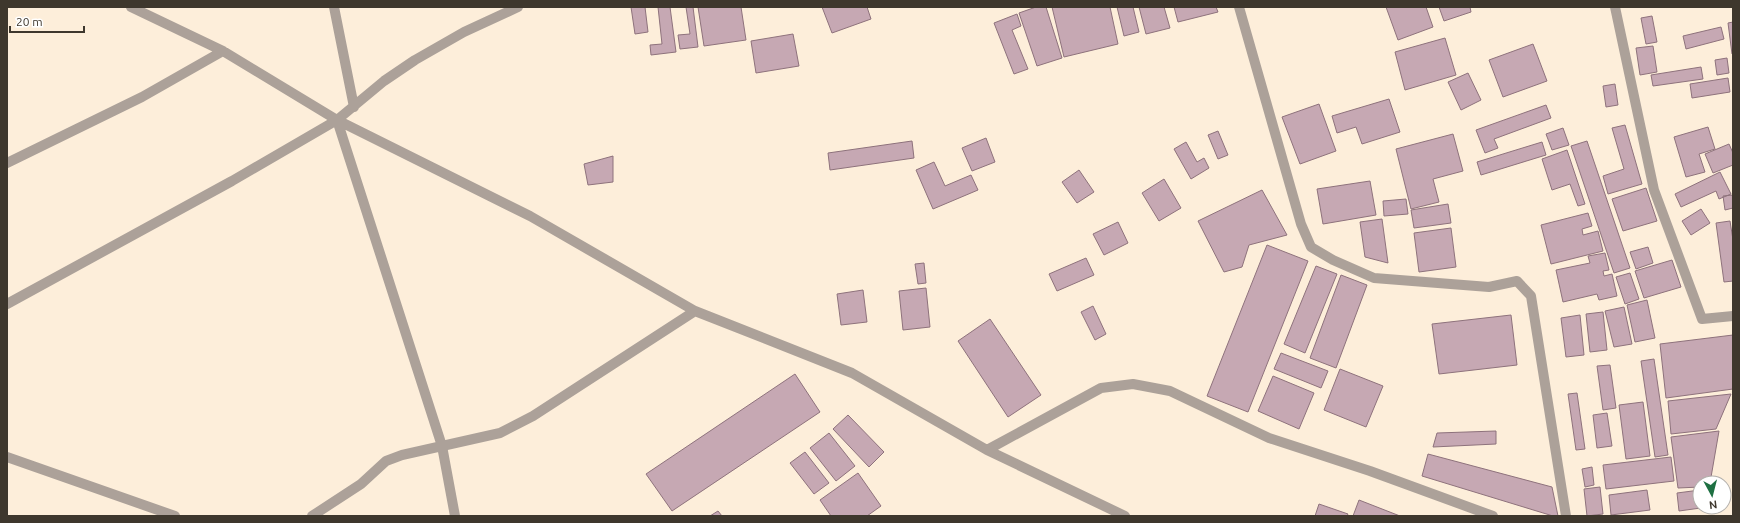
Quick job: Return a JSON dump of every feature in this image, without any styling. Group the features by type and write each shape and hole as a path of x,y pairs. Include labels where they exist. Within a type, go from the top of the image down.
{"street":[{"path":"131,7 223,51 337,120 530,216 695,311 852,373 987,450 1125,516"},
{"path":"334,7 354,107"},
{"path":"7,304 232,181 337,120 384,81 415,60 464,32 518,7"},
{"path":"1240,7 1300,224 1311,247 1333,260 1374,278 1488,287 1517,281 1531,296 1566,516"},
{"path":"1615,7 1654,190 1702,319 1733,316"},
{"path":"7,163 142,97 223,51"},
{"path":"337,120 442,446 455,516"},
{"path":"312,516 361,484 386,461 402,454 500,433 533,416 695,311"},
{"path":"987,450 1101,388 1133,384 1170,391 1269,438 1370,471 1493,516"},
{"path":"7,457 175,516"}],"building":[{"path":"631,7 645,7 648,32 635,34"},
{"path":"658,7 670,7 676,52 651,55 650,45 662,44"},
{"path":"686,7 693,7 698,47 680,49 678,35 690,34"},
{"path":"698,7 741,7 746,40 704,46"},
{"path":"822,7 867,7 871,19 832,33"},
{"path":"1036,7 1046,7 1062,58 1037,66 1019,13"},
{"path":"1052,7 1110,7 1118,44 1064,57"},
{"path":"1117,7 1133,7 1139,32 1124,36"},
{"path":"1139,7 1164,7 1170,28 1146,34"},
{"path":"1174,7 1216,7 1218,12 1178,22"},
{"path":"1386,7 1426,7 1433,27 1398,40"},
{"path":"1439,7 1470,7 1471,12 1444,21"},
{"path":"1017,14 1021,26 1012,30 1028,69 1014,74 994,23"},
{"path":"1652,16 1657,42 1646,44 1641,18"},
{"path":"1733,22 1733,54 1732,54 1728,23"},
{"path":"1721,27 1724,39 1686,49 1683,36"},
{"path":"793,34 799,66 756,73 751,41"},
{"path":"1445,38 1456,75 1405,90 1395,52"},
{"path":"1533,44 1547,81 1503,97 1489,60"},
{"path":"1653,46 1657,72 1640,75 1636,48"},
{"path":"1727,58 1729,73 1717,75 1715,60"},
{"path":"1701,67 1703,79 1653,86 1651,75"},
{"path":"1468,73 1481,100 1461,110 1448,82"},
{"path":"1728,78 1730,92 1692,98 1690,84"},
{"path":"1615,84 1618,105 1606,107 1603,86"},
{"path":"1389,99 1400,132 1362,144 1356,127 1337,133 1332,116"},
{"path":"1319,104 1336,151 1300,164 1282,117"},
{"path":"1546,105 1551,118 1494,139 1498,148 1485,153 1476,130"},
{"path":"1625,125 1642,184 1608,194 1603,176 1624,169 1612,128"},
{"path":"1708,127 1715,149 1699,154 1705,172 1686,177 1674,137"},
{"path":"1563,128 1569,145 1552,150 1546,134"},
{"path":"1218,131 1228,155 1218,159 1208,135"},
{"path":"1453,134 1463,171 1433,179 1439,202 1411,209 1396,149"},
{"path":"986,138 995,162 972,171 962,148"},
{"path":"912,141 914,158 830,170 828,153"},
{"path":"1587,141 1630,268 1614,273 1571,146"},
{"path":"1186,142 1197,162 1204,158 1209,168 1191,179 1174,149"},
{"path":"1542,142 1546,155 1481,175 1477,162"},
{"path":"1729,144 1733,153 1733,165 1713,173 1705,154"},
{"path":"1567,150 1585,204 1578,206 1570,184 1552,190 1542,159"},
{"path":"613,156 613,182 588,185 584,164"},
{"path":"934,162 945,186 971,175 978,190 933,209 916,170"},
{"path":"1079,170 1094,192 1077,203 1062,182"},
{"path":"1720,172 1731,194 1719,199 1716,191 1681,207 1675,194"},
{"path":"1164,179 1181,208 1159,221 1142,193"},
{"path":"1370,181 1376,215 1323,224 1317,189"},
{"path":"1646,188 1657,221 1623,231 1612,199"},
{"path":"1262,190 1287,235 1249,245 1242,267 1224,272 1198,221"},
{"path":"1733,195 1733,208 1725,210 1723,196"},
{"path":"1406,199 1408,214 1384,216 1383,201"},
{"path":"1448,204 1451,223 1414,228 1411,210"},
{"path":"1701,209 1710,223 1691,235 1682,221"},
{"path":"1588,213 1592,226 1582,229 1583,235 1598,231 1603,251 1551,264 1541,225"},
{"path":"1382,219 1388,263 1365,257 1360,222"},
{"path":"1730,221 1733,240 1733,281 1724,282 1716,223"},
{"path":"1118,222 1128,243 1104,255 1093,234"},
{"path":"1451,228 1456,267 1419,272 1414,233"},
{"path":"1267,245 1308,261 1248,412 1207,396"},
{"path":"1648,247 1653,263 1636,269 1630,252"},
{"path":"1605,253 1609,270 1603,271 1604,276 1612,274 1617,296 1599,300 1597,294 1563,302 1556,270 1590,263 1588,256"},
{"path":"1086,258 1094,275 1057,291 1049,274"},
{"path":"1672,260 1681,287 1644,298 1635,271"},
{"path":"924,263 926,283 918,284 915,264"},
{"path":"1316,266 1337,274 1305,353 1284,344"},
{"path":"1630,273 1639,299 1625,304 1616,277"},
{"path":"1341,275 1367,285 1336,368 1310,358"},
{"path":"926,288 930,327 903,330 899,291"},
{"path":"863,290 867,322 841,325 837,294"},
{"path":"1647,300 1655,338 1635,342 1627,305"},
{"path":"1093,306 1106,334 1095,340 1081,312"},
{"path":"1624,307 1632,344 1614,347 1605,311"},
{"path":"1603,312 1607,350 1590,352 1586,314"},
{"path":"1511,315 1517,365 1439,374 1432,324"},
{"path":"1580,315 1584,355 1566,357 1561,318"},
{"path":"990,319 1041,395 1008,417 958,341"},
{"path":"1733,335 1733,389 1666,398 1660,344"},
{"path":"1281,353 1328,371 1321,388 1274,369"},
{"path":"1654,359 1668,455 1655,457 1641,361"},
{"path":"1610,365 1616,408 1603,410 1597,366"},
{"path":"1340,369 1383,386 1366,427 1324,410"},
{"path":"795,374 820,412 672,511 646,474"},
{"path":"1273,376 1314,393 1299,429 1258,411"},
{"path":"1577,393 1585,449 1576,450 1568,394"},
{"path":"1731,394 1716,429 1671,434 1668,401"},
{"path":"1643,402 1650,456 1626,459 1619,405"},
{"path":"1607,413 1612,446 1597,448 1593,415"},
{"path":"848,415 884,452 869,467 833,429"},
{"path":"1496,431 1496,444 1433,447 1437,433"},
{"path":"1719,431 1711,475 1692,475 1692,487 1678,488 1671,437"},
{"path":"829,433 855,466 836,481 810,448"},
{"path":"805,452 829,483 814,494 790,463"},
{"path":"1428,454 1552,487 1558,516 1553,516 1422,476"},
{"path":"1671,457 1674,481 1606,489 1603,465"},
{"path":"1592,467 1594,485 1585,487 1582,469"},
{"path":"858,473 881,506 867,516 831,516 820,500"},
{"path":"1600,487 1603,514 1587,516 1584,489"},
{"path":"1647,490 1650,510 1611,515 1609,495"},
{"path":"1692,491 1692,509 1679,511 1677,493"},
{"path":"1359,500 1400,516 1353,516"},
{"path":"1319,504 1348,514 1347,516 1315,516"},
{"path":"718,511 722,516 710,516"}]}
